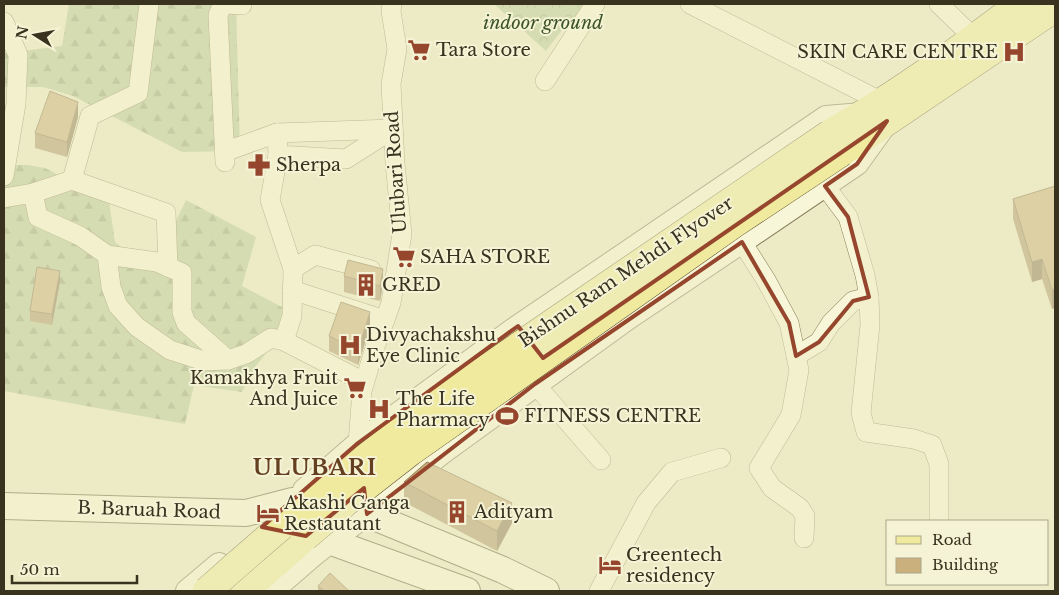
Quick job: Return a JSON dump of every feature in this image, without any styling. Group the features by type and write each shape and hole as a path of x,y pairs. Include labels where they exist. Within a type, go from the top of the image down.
{"main road":[{"path":"878,112 1020,4"},
{"path":"878,112 1055,8"},
{"name":"Bishnu Ram Mehdi Flyover","path":"244,591 305,536 410,452 735,223 878,112"},
{"name":"Bishnu Ram Mehdi Flyover","path":"207,591 328,488 441,401 714,212 837,143"},
{"name":"B. Baruah Road","path":"4,506 254,520 292,501 337,505 367,514 503,570 546,591"},
{"path":"254,520 332,542 455,589"}],"street":[{"path":"72,180 90,116 138,92 149,4"},
{"path":"222,4 218,15 224,158 277,132 393,129"},
{"path":"227,4 242,4"},
{"name":"Ulubari Road","path":"367,514 358,443 362,391 391,303 402,234 395,163 391,84 397,49 391,11 392,4"},
{"path":"545,81 595,4"},
{"path":"690,4 878,112"},
{"path":"939,4 974,38"},
{"path":"4,22 18,55 16,104 4,176"},
{"path":"272,591 316,553 442,452 627,319 857,164 878,112"},
{"path":"292,501 358,443 518,326 826,117 878,112"},
{"path":"278,155 346,159 393,129"},
{"path":"277,132 278,155 270,200 293,269 292,316 284,341"},
{"path":"4,198 33,192 72,180 166,213 168,267"},
{"path":"826,186 848,217 865,275 869,296 870,324 861,413 866,432 914,439 932,445 939,464 939,520"},
{"path":"33,192 38,217 80,236 107,254 158,262 182,273 182,312 186,323 228,360"},
{"path":"742,242 766,280 789,323 799,370 791,415 759,468 772,488 800,508 805,516 804,538"},
{"path":"107,254 111,287 118,306 137,327 170,350 204,361 228,360 246,354 271,338 284,341 364,382"},
{"path":"293,269 315,256 396,276"},
{"path":"292,290 385,320"},
{"path":"796,356 818,342 832,323 853,301 869,296"},
{"path":"518,326 553,371"},
{"path":"485,350 601,460"},
{"path":"599,591 646,503 672,472 721,458"},
{"path":"187,591 254,520"}],"highlighted area":[{"path":"887,121 857,164 825,186 848,217 869,297 853,301 819,342 796,356 789,323 742,242 535,384 367,514 364,488 306,536 262,527 358,443 518,326 543,358"}],"green space":[{"path":"69,4 236,4 240,151 182,152 73,96 43,87 4,87 4,46 5,53 62,46"},
{"name":"indoor ground","path":"495,4 594,4 565,26 546,51"},
{"path":"4,165 28,165 45,168 109,201 115,242 149,268 156,262 186,200 256,237 242,286 297,315 255,367 242,392 194,385 185,424 4,391"}],"building":[{"path":"50,91 78,102 67,142 35,133"},
{"path":"1055,186 1055,288 1052,290 1042,259 1032,262 1013,199"},
{"path":"348,260 383,269 380,286 344,276"},
{"path":"37,267 60,271 52,314 30,311"},
{"path":"341,302 370,312 358,350 329,336"},
{"path":"427,462 512,503 497,531 404,482"},
{"path":"330,573 349,591 324,591 318,586"}],"place":[{"name":"Tara Store","path":"419,50"},
{"name":"SKIN CARE CENTRE","path":"1014,52"},
{"name":"Sherpa","path":"259,165"},
{"name":"SAHA STORE","path":"404,257"},
{"name":"GRED","path":"366,285"},
{"name":"Divyachakshu Eye Clinic","path":"350,345"},
{"name":"Kamakhya Fruit And Juice","path":"355,388"},
{"name":"The Life Pharmacy","path":"379,409"},
{"name":"FITNESS CENTRE","path":"507,416"},
{"name":"Adityam","path":"457,512"},
{"name":"Akashi Ganga Restautant","path":"268,513"},
{"name":"Greentech residency","path":"610,565"}],"district":[{"name":"ULUBARI","path":"315,467"}]}
